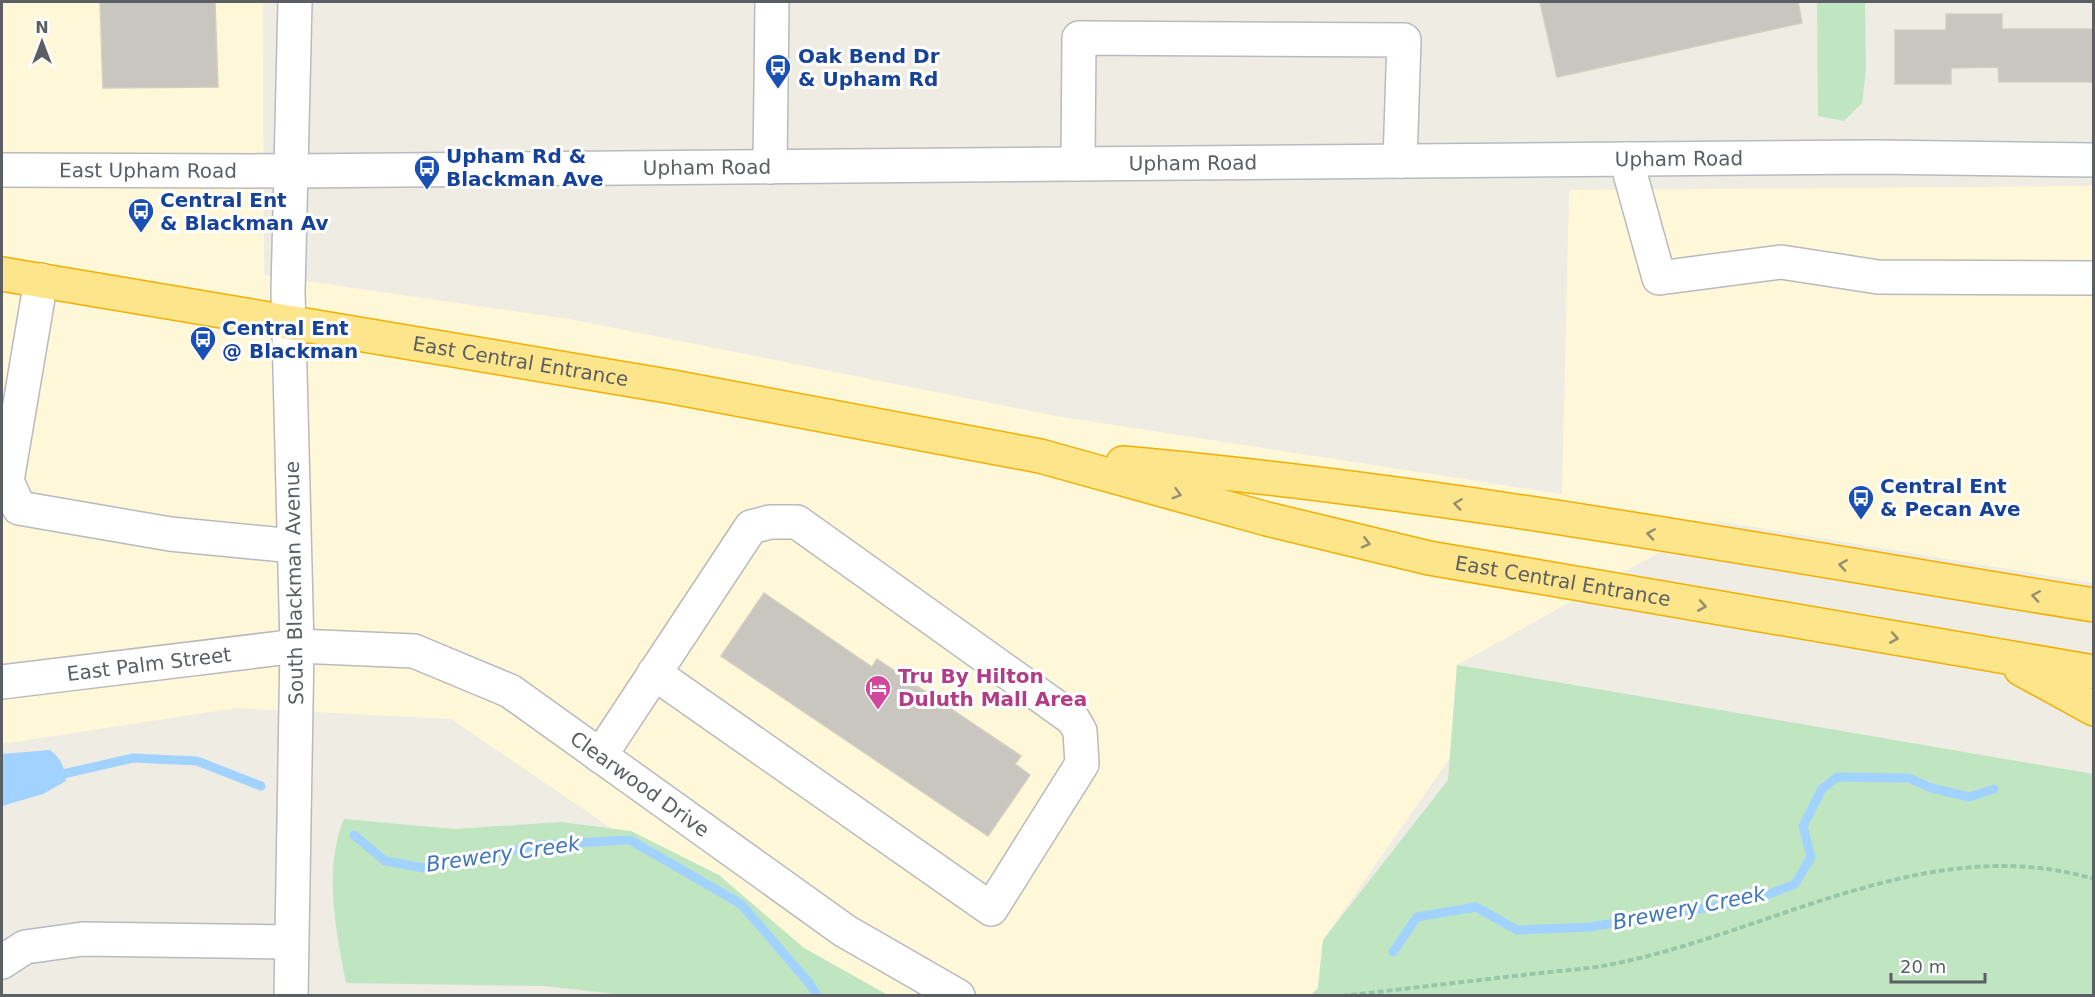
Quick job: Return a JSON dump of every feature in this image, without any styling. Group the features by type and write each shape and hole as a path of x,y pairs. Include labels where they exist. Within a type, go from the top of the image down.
{"highway":[{"name":"East Central Entrance","path":"2,274 673,387 1040,456 1267,519 1429,558 2094,672"},
{"name":"East Central Entrance","path":"1040,456 1272,477 1629,530 2094,605"},
{"path":"1996,656 2094,709"}],"street":[{"name":"South Blackman Avenue","path":"291,996 297,646 288,322 295,2"},
{"path":"770,167 772,2"},
{"path":"1078,165 1080,38 1404,40 1400,161"},
{"name":"Upham Road","path":"292,171 1876,157 2094,160"},
{"path":"1626,159 1659,278 1781,262 1878,277 2094,278"},
{"name":"East Upham Road","path":"2,171 292,171"},
{"path":"41,280 7,481 19,508 170,534 294,546"},
{"path":"600,756 654,674 751,527 770,522 797,522 1073,719 1080,731 1082,764 991,909 654,674"},
{"name":"East Palm Street","path":"2,682 297,646"},
{"name":"Clearwood Drive","path":"297,646 414,651 510,691 845,931 958,996"},
{"path":"2,962 25,947 82,939 291,942"}],"path":[{"path":"1342,996 1612,964 1685,946 1754,921 1905,877 2004,866 2044,868 2094,879"}],"shaded area":[{"path":"2,2 263,2 264,275 569,319 1056,416 1562,494 1569,190 2093,186 2093,583 1716,521 1457,665 1450,758 1323,940 1317,995 856,995 451,719 236,708 2,744"}],"green space":[{"path":"1817,2 1865,2 1866,70 1862,103 1844,121 1818,116"},
{"path":"1457,665 2093,774 2093,995 1311,995 1318,988 1323,940 1448,780"},
{"path":"344,819 455,829 561,822 631,831 719,875 804,948 888,995 634,996 544,986 346,983 333,901 334,859"}],"water":[{"path":"50,750 62,764 66,781 43,794 2,806 2,754"}],"building":[{"path":"100,2 215,2 218,87 103,88"},
{"path":"1540,2 1798,2 1802,23 1557,77"},
{"path":"1946,14 2002,14 2002,29 2094,29 2094,82 1999,82 1998,67 1951,68 1951,84 1895,84 1895,30 1946,30"},
{"name":"Tru By Hilton Duluth Mall Area","path":"764,593 872,667 877,659 1021,756 1015,764 1030,775 988,836 721,656"}],"waterway":[{"name":"Brewery Creek","path":"54,776 133,758 197,761 261,786"},
{"name":"Brewery Creek","path":"1393,952 1417,917 1476,907 1517,930 1590,927 1753,900 1795,884 1811,857 1803,826 1822,789 1837,777 1909,778 1931,788 1969,797 1994,789"},
{"name":"Brewery Creek","path":"354,835 385,861 424,868 469,861 536,845 630,840 741,904 810,984 817,996"}],"place":[{"name":"Oak Bend Dr & Upham Rd","path":"778,90"},
{"name":"Upham Rd & Blackman Ave","path":"427,191"},
{"name":"Central Ent & Blackman Av","path":"141,234"},
{"name":"Central Ent @ Blackman","path":"203,362"},
{"name":"Central Ent & Pecan Ave","path":"1861,521"},
{"name":"Tru By Hilton Duluth Mall Area","path":"878,711"}]}
